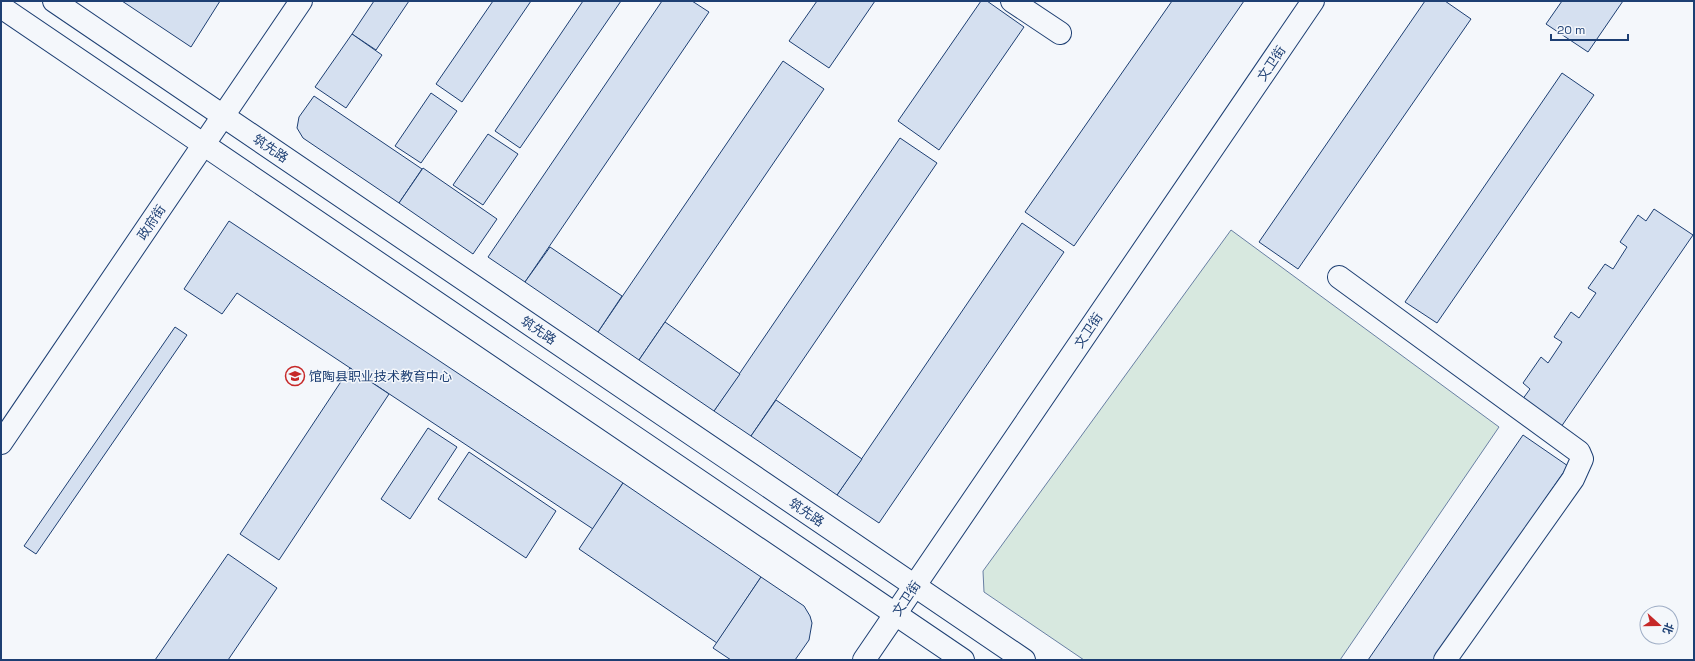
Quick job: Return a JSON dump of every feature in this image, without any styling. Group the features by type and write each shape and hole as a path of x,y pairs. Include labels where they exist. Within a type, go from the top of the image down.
{"street":[{"name":"筑先路","path":"54,1 1024,660"},
{"name":"政府街","path":"1,444 301,1"},
{"path":"1012,1 1060,33"},
{"name":"文卫街","path":"864,660 1313,1"},
{"path":"1,7 963,660"},
{"path":"1339,277 1579,452 1582,459 1573,479 1446,660"}],"shaded area":[{"path":"1231,230 1499,427 1340,660 1084,660 984,592 983,571"}],"building":[{"path":"122,1 220,1 191,47"},
{"path":"374,1 409,1 376,50 352,34"},
{"path":"493,1 531,1 462,102 436,84"},
{"path":"583,1 621,1 520,148 495,131"},
{"path":"662,1 692,1 709,12 525,282 488,257"},
{"path":"817,1 875,1 829,68 789,41"},
{"path":"981,1 987,1 1024,27 939,150 898,121"},
{"path":"1172,1 1244,1 1074,246 1025,212"},
{"path":"1425,1 1445,1 1471,19 1298,269 1259,242"},
{"path":"1562,1 1623,1 1588,52 1546,24"},
{"path":"352,34 382,55 346,108 315,87"},
{"path":"783,61 824,89 639,360 598,332"},
{"path":"1562,73 1594,95 1437,323 1405,302"},
{"path":"431,93 457,111 421,163 395,146"},
{"path":"314,96 422,169 399,203 303,138 297,128 299,117"},
{"path":"488,134 518,154 483,205 453,185"},
{"path":"900,138 937,163 751,436 714,411"},
{"path":"423,168 497,219 473,254 399,203"},
{"path":"1654,209 1693,235 1561,427 1522,400 1530,389 1523,383 1541,357 1548,363 1562,342 1554,337 1571,312 1579,318 1596,293 1588,288 1605,264 1613,269 1627,247 1620,242 1638,215 1646,221"},
{"path":"229,221 623,483 593,529 237,293 222,314 184,289"},
{"path":"1022,223 1064,252 879,523 837,495"},
{"path":"550,247 622,296 598,332 525,282"},
{"path":"665,322 740,374 714,411 639,360"},
{"path":"175,327 187,335 36,554 24,546"},
{"path":"350,368 389,394 279,560 240,534"},
{"path":"776,400 862,459 837,495 751,436"},
{"path":"428,428 457,447 410,519 381,499"},
{"path":"1523,435 1568,466 1434,660 1368,660"},
{"path":"469,452 556,511 526,558 438,499"},
{"path":"623,483 761,577 717,643 579,549"},
{"path":"228,554 277,588 228,660 155,660"},
{"path":"761,577 804,606 810,616 812,623 809,640 795,660 731,660 713,648"}],"place":[{"name":"馆陶县职业技术教育中心","path":"295,376"}]}
